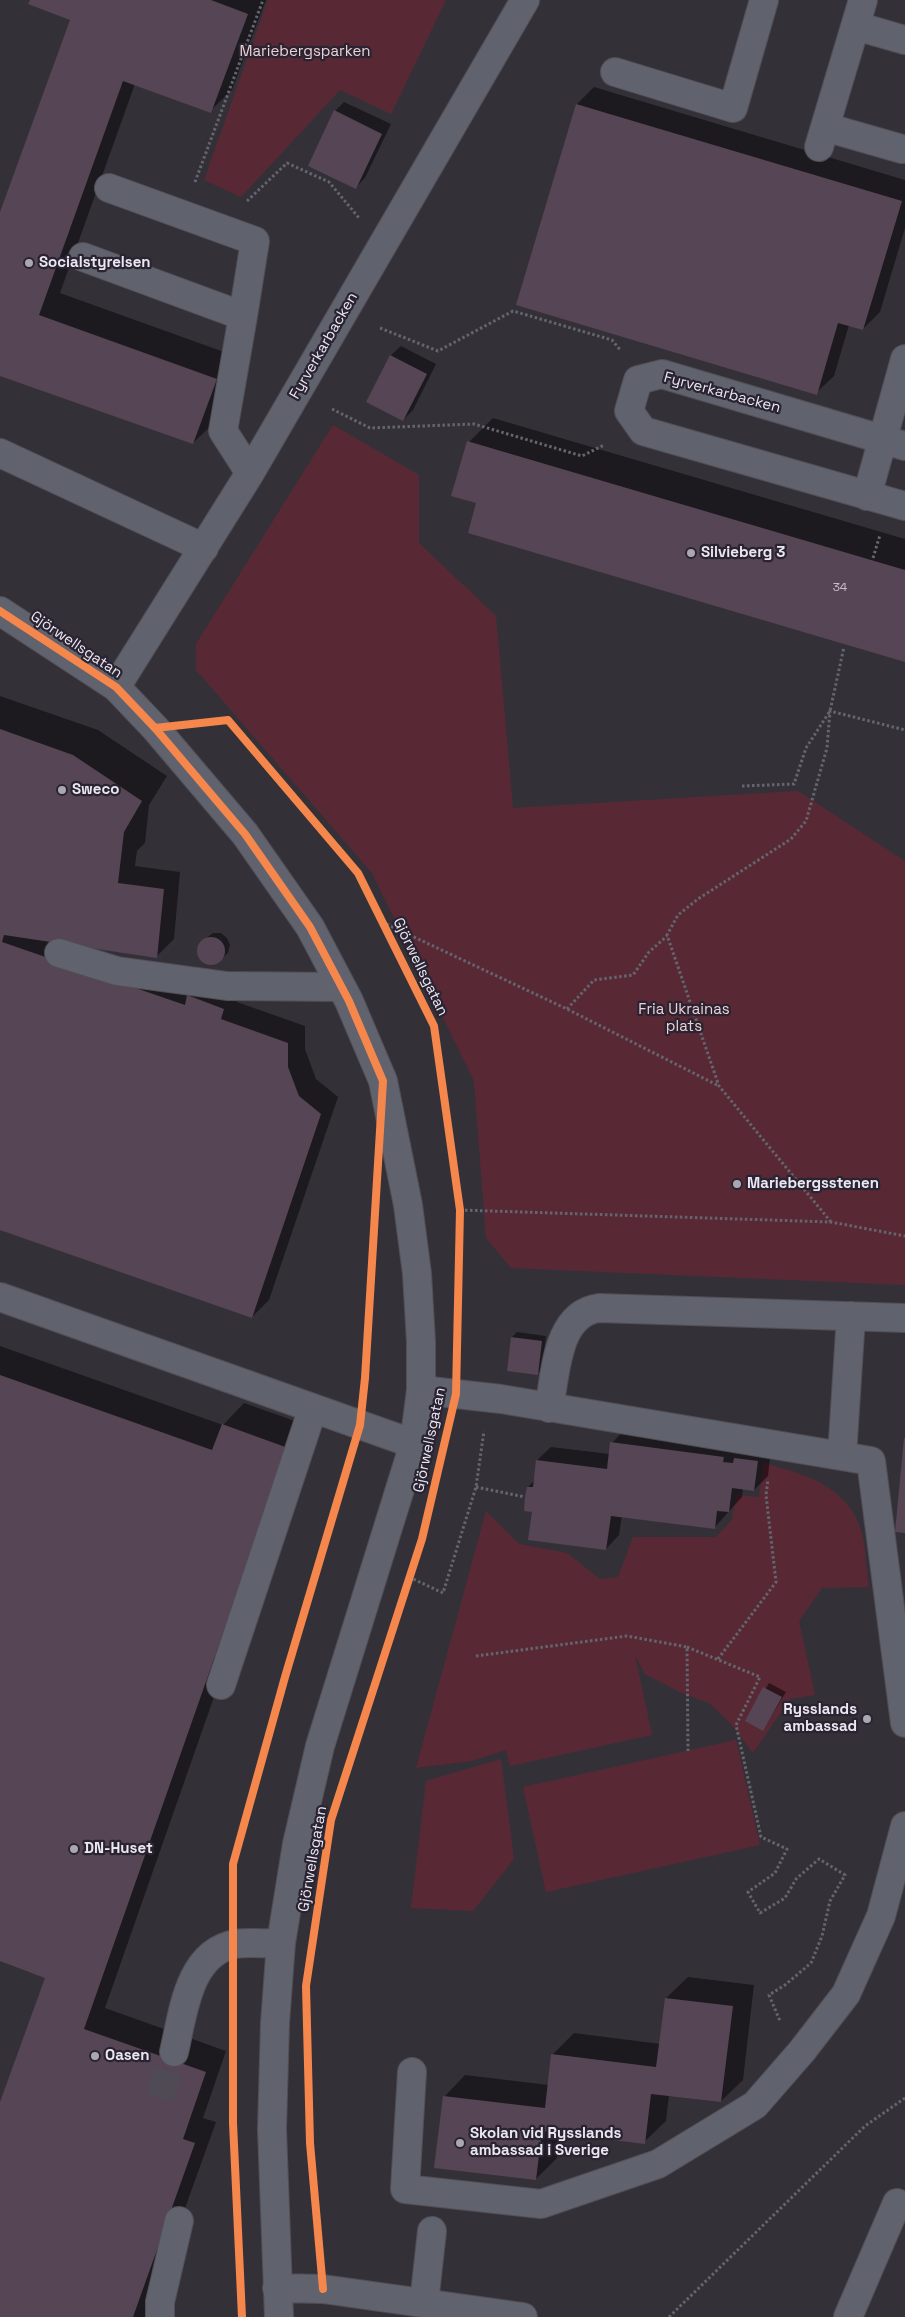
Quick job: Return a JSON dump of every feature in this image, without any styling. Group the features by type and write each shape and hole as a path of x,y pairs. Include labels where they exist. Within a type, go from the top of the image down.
{"street":[{"name":"Fyrverkarbacken","path":"116,687 250,473 525,0"},
{"path":"614,72 734,108 764,0"},
{"path":"863,0 822,137 902,149"},
{"path":"856,26 905,40"},
{"path":"109,188 255,241 222,432 250,473"},
{"path":"83,258 242,316"},
{"path":"867,496 894,442 905,360"},
{"name":"Fyrverkarbacken","path":"894,442 662,374 638,380 629,412 643,431 905,506"},
{"path":"0,453 204,548"},
{"name":"Gjörwellsgatan","path":"0,611 116,687 155,728 245,834 310,927 341,987 383,1081 408,1204 417,1274 421,1332 421,1390 414,1444 320,1746 297,1844 281,1943 275,2023 272,2129 279,2317"},
{"path":"59,953 117,971 227,986 341,987"},
{"path":"0,1297 414,1444"},
{"path":"549,1408 564,1334 579,1314 588,1309 905,1318"},
{"path":"842,1456 851,1316"},
{"path":"421,1390 490,1398 871,1461 905,1723"},
{"path":"221,1685 313,1408"},
{"path":"412,2072 405,2189 541,2204 658,2164 756,2106 846,1994 881,1916 905,1826"},
{"path":"174,2052 191,1982 208,1957 234,1944 281,1943"},
{"path":"848,2317 897,2203"},
{"path":"160,2317 160,2302 179,2221"},
{"path":"424,2303 432,2231"},
{"path":"277,2288 323,2289 522,2317"}],"path":[{"path":"183,215 263,0"},
{"path":"244,204 287,162 329,182 360,219"},
{"path":"380,328 438,351 513,311 612,340 625,356"},
{"path":"332,409 370,428 474,424 582,456 604,445"},
{"path":"873,558 882,529"},
{"path":"567,1009 594,980 633,975 649,952 667,935 678,916 698,899 791,839 806,821 827,748 830,711 844,647"},
{"path":"830,711 905,730"},
{"path":"742,786 794,784 806,748 830,711"},
{"path":"382,922 567,1009 719,1086"},
{"path":"667,935 719,1086 831,1222"},
{"path":"458,1200 460,1220"},
{"path":"460,1210 831,1222 905,1236"},
{"path":"406,1587 410,1574 443,1593 476,1487 490,1398"},
{"path":"476,1487 526,1497"},
{"path":"718,1659 776,1582 766,1495"},
{"path":"476,1656 627,1636 687,1647 760,1676 736,1725 761,1837 787,1849 775,1873 748,1892 760,1913 785,1898 796,1879 819,1859 845,1875 830,1900 822,1936 811,1963 785,1985 769,1995 795,2059"},
{"path":"687,1647 688,1750"},
{"path":"669,2317 865,2126 905,2098"}],"green space":[{"name":"Mariebergsparken","path":"268,0 446,0 391,114 340,90 241,197 204,180"},
{"name":"Fria Ukrainas plats","path":"333,425 419,475 419,543 496,616 513,808 798,791 905,861 905,1285 511,1268 486,1238 474,1081 372,873 196,670 196,644"},
{"path":"763,1463 809,1477 823,1484 846,1503 862,1533 869,1587 822,1588 799,1621 815,1695 790,1699 753,1753 731,1724 709,1703 682,1693 645,1674 635,1655 652,1735 510,1766 506,1750 472,1761 416,1768 486,1511 519,1544 567,1553 600,1579 618,1577 633,1537 716,1537 732,1520 736,1495 759,1497"},
{"path":"736,1740 760,1845 546,1892 523,1787"},
{"path":"501,1759 514,1859 473,1911 411,1908 426,1781"}],"building":[{"name":"Socialstyrelsen","path":"30,0 211,0 248,14 211,113 123,81 39,315 217,379 193,444 0,376 0,212 70,20 28,4"},
{"path":"576,104 902,201 863,330 838,323 817,395 516,305"},
{"path":"334,110 382,134 356,189 308,166"},
{"path":"390,355 427,374 403,421 366,402"},
{"name":"Silvieberg 3","path":"467,441 905,570 905,662 468,533 476,503 451,496"},
{"path":"0,729 73,755 142,801 124,832 118,883 164,889 157,958 4,935 2,942 185,1005 187,995 224,1009 221,1019 288,1043 288,1067 299,1096 321,1114 252,1318 0,1230"},
{"path":"211,937 221,941 225,951 221,961 211,965 201,961 197,951 201,941"},
{"path":"511,1337 542,1341 538,1375 507,1371"},
{"name":"DN-Huset","path":"0,1375 212,1450 222,1424 288,1448 84,2029 206,2072 183,2139 195,2143 133,2317 0,2317 0,2102 45,1978 0,1961"},
{"path":"905,1438 905,1533 895,1532"},
{"path":"610,1442 724,1457 723,1462 733,1463 734,1458 758,1461 754,1491 732,1488 729,1512 717,1511 715,1529 611,1516 606,1550 528,1540 532,1512 524,1511 525,1497 527,1487 533,1487 536,1460 607,1469"},
{"path":"763,1687 782,1697 763,1731 745,1721"},
{"path":"665,1998 733,2006 721,2102 651,2094 645,2144 542,2131 536,2180 434,2168 443,2096 545,2108 551,2054 656,2067"}],"tunnel":[{"path":"159,2097 174,2052"}],"cycle path":[{"path":"0,611 116,687 155,728 245,834 310,927 349,1001 383,1081 365,1378 360,1425 285,1677 233,1864 233,2123 242,2317"},
{"path":"155,728 228,720 358,873 434,1026 460,1210 456,1394 422,1539 331,1820 306,1986 310,2143 323,2289"}],"place":[{"name":"Socialstyrelsen","path":"29,263"},
{"name":"Silvieberg 3","path":"691,553"},
{"name":"Sweco","path":"62,790"},
{"name":"Mariebergsstenen","path":"737,1184"},
{"name":"Rysslands ambassad","path":"867,1719"},
{"name":"DN-Huset","path":"74,1849"},
{"name":"Oasen","path":"95,2056"},
{"name":"Skolan vid Rysslands ambassad i Sverige","path":"460,2143"}]}
